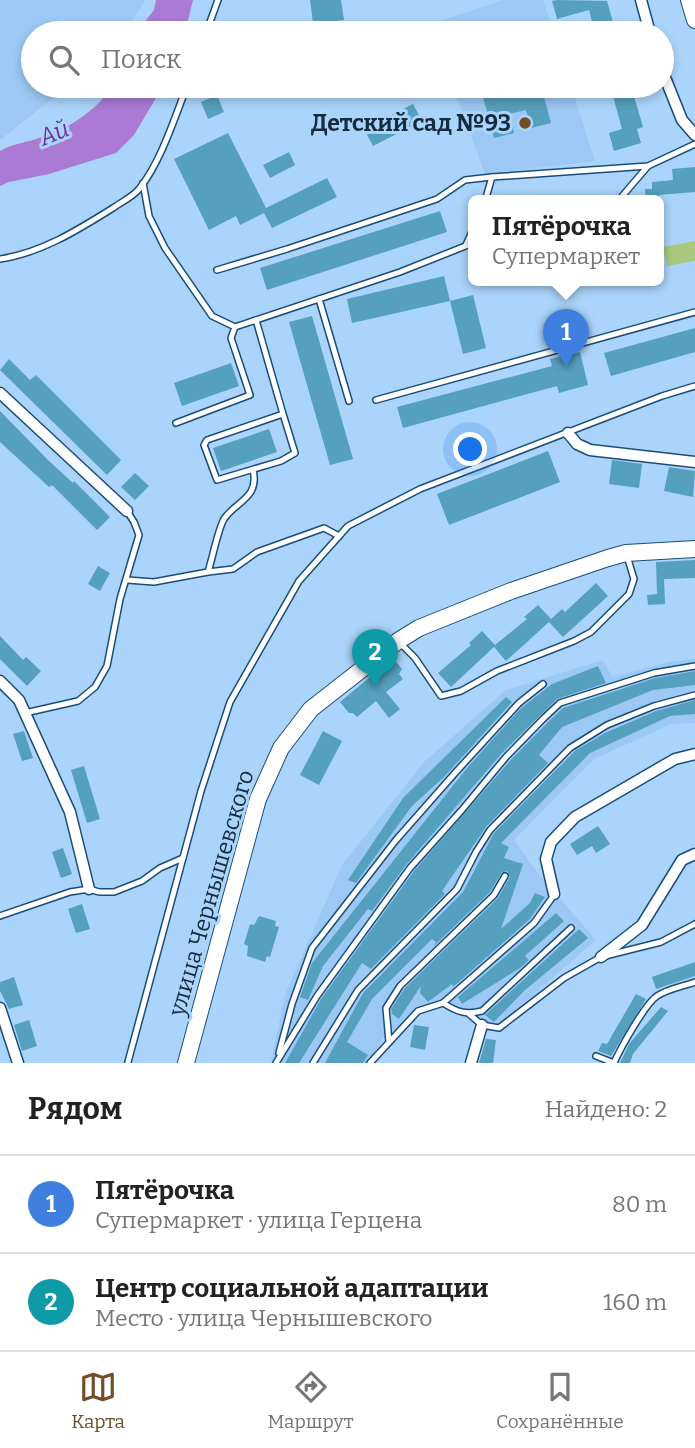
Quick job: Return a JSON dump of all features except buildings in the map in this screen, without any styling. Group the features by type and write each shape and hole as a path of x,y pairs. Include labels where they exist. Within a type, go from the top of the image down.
{"main road":[{"path":"689,0 695,20"},
{"name":"улица Чернышевского","path":"186,1063 258,799 281,748 311,709 398,641 419,628 511,591 626,553 695,548"}],"street":[{"path":"640,0 646,21"},
{"path":"673,98 682,120 695,135"},
{"path":"0,393 127,512"},
{"path":"568,433 577,444 590,450 695,462"},
{"path":"0,681 19,700 70,812 89,889"},
{"path":"554,894 546,859 551,842 575,817 675,760 695,754"},
{"path":"601,957 642,925 681,860 695,854"},
{"path":"0,1009 18,1063"},
{"path":"471,1063 482,1026"}],"lane":[{"path":"210,21 218,0"},
{"path":"0,259 15,257 52,243 82,228 138,191 173,123 182,98"},
{"path":"217,270 437,199 465,180 648,166 695,144"},
{"path":"623,195 648,166"},
{"path":"487,195 492,177"},
{"path":"143,183 149,216 166,248 212,316 235,327 400,272 466,245 468,240"},
{"path":"319,299 349,401"},
{"path":"376,400 695,312"},
{"path":"256,320 295,453 281,461 217,480 204,445 207,440 283,414"},
{"path":"176,423 250,395 231,338 235,327"},
{"path":"128,1062 201,791 230,702 299,581 348,526 420,489 695,386"},
{"path":"208,572 224,519 247,499 255,477 253,470"},
{"path":"25,713 78,701 95,687 107,666 120,599 138,535 127,512"},
{"path":"127,580 154,582 233,569 257,552 324,528 339,536"},
{"path":"398,641 415,658 441,696 461,691 496,671 575,641 591,632 629,594 634,579 626,553"},
{"path":"276,1061 317,996 410,869 506,757 544,718 560,703 654,673 695,666"},
{"path":"276,1061 312,948 396,840 519,703 543,684"},
{"path":"313,1063 358,990 457,889 490,830 570,748 607,725 654,706 695,695"},
{"path":"0,916 70,892 89,889 114,892 142,881 160,868 183,858"},
{"path":"389,1042 386,1008 400,986 494,895 505,876"},
{"path":"370,1063 418,1012 443,1003 534,923 554,894"},
{"path":"469,1014 482,1026 499,1028 564,978 601,957 661,942 695,924"},
{"path":"443,1003 457,1012 469,1014 482,1011 571,928"},
{"path":"596,1056 614,1063 632,1030 657,995 695,982"}],"shaded area":[{"path":"0,0 145,0 133,21 21,21 21,98 53,98 0,140"},
{"path":"504,0 543,0 550,21 439,21"},
{"name":"Детский сад №93","path":"457,98 575,98 595,161 485,174"},
{"path":"695,659 695,723 671,724 594,759 514,840 536,871 596,940 494,1029 436,1001 383,1038 368,1063 271,1063 285,995 342,865 425,761 506,690 603,660 612,677 669,662"}],"green space":[{"path":"695,241 695,261 667,266 664,247"}],"water":[{"path":"156,0 193,0 188,21 145,21 154,10"},
{"name":"Ай","path":"102,98 156,98 134,135 116,153 0,186 0,151 69,126"}],"place":[{"name":"Детский сад №93","path":"525,123"},
{"name":"Пятёрочка","path":"566,367"},
{"name":"Центр социальной адаптации","path":"375,687"}]}
